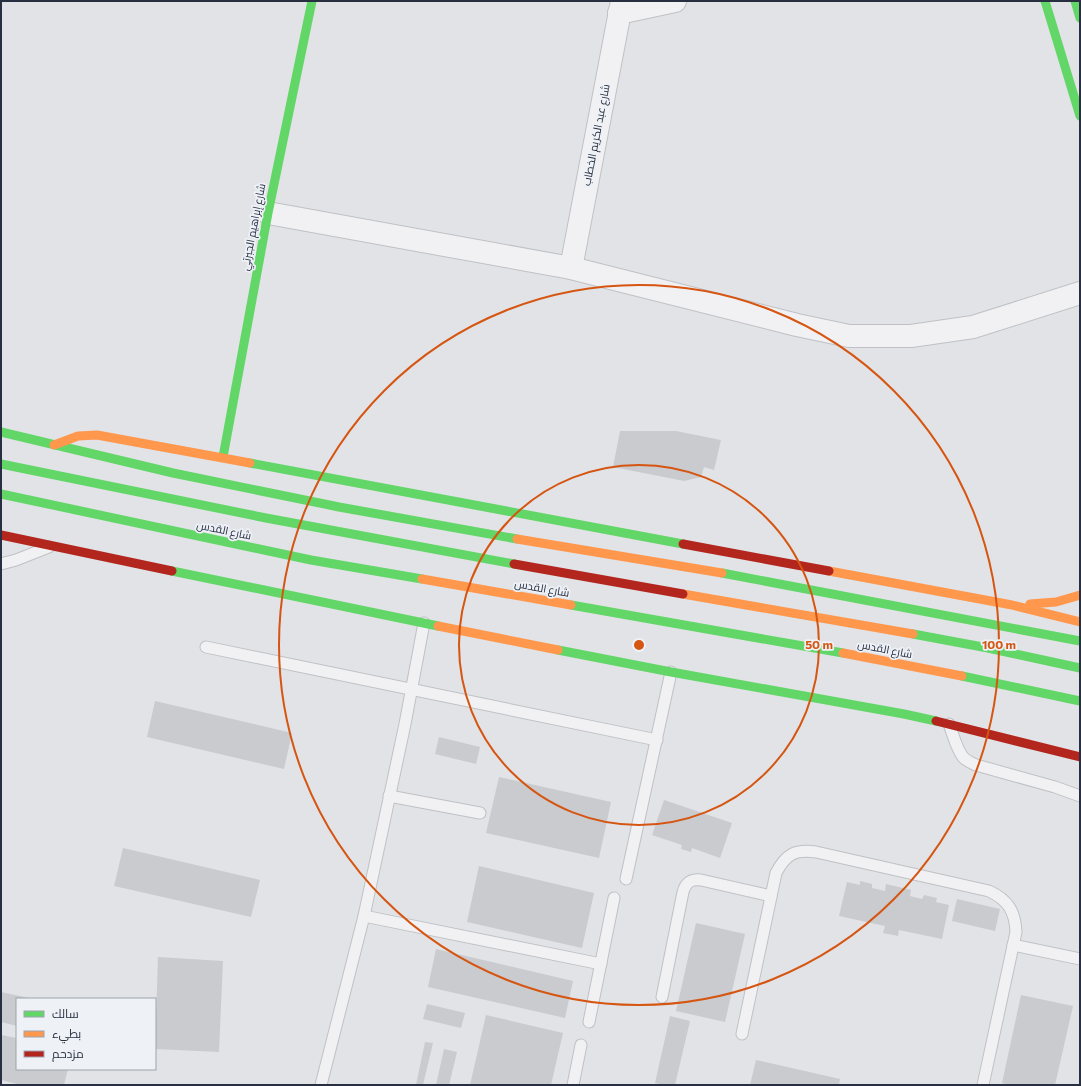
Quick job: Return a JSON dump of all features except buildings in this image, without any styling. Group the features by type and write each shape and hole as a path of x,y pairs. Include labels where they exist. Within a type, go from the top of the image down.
{"main road":[{"name":"شارع إبراهيم الجبرتي","path":"223,458 268,213 312,1"},
{"path":"1045,1 1080,116"},
{"path":"1075,1 1080,18"},
{"path":"1,432 173,473 338,507 615,556 725,573 1080,641"},
{"path":"54,445 70,438 93,434 1012,605 1080,622"},
{"name":"شارع القدس","path":"1,464 320,529 905,632 1080,668"},
{"name":"شارع القدس","path":"1,494 311,560 883,660 1080,701"},
{"path":"1,535 424,623 671,672 904,714 1080,757"},
{"path":"1012,605 1056,602 1080,595"}],"street":[{"path":"621,7 675,1"},
{"name":"شارع عبد الكريم الخطاب","path":"571,268 621,7"},
{"path":"268,213 571,268 797,325 849,336 912,336 973,327 1080,293"}],"lane":[{"path":"1,564 34,554 51,546"},
{"path":"321,1085 364,916 424,623"},
{"path":"206,647 656,740"},
{"path":"626,879 671,672"},
{"path":"949,724 963,757 968,761 976,765 1055,787 1080,796"},
{"path":"389,796 480,813"},
{"path":"742,1034 776,873 782,862 792,854 804,850 816,852 989,891 1007,902 1016,921 1016,932 983,1085"},
{"path":"662,997 683,892 685,886 689,882 695,879 701,880 771,896"},
{"path":"589,1022 614,898"},
{"path":"364,916 601,964"},
{"path":"1013,945 1080,959"},
{"path":"573,1085 581,1046"}],"traffic: fast":[{"path":"223,457 268,213 312,1"},
{"path":"1045,1 1080,116"},
{"path":"1075,1 1080,18"},
{"path":"1,432 173,473 339,507 517,539"},
{"path":"250,463 683,544"},
{"path":"1,464 266,518 514,564"},
{"path":"1,494 311,560 422,579"},
{"path":"172,571 438,626"},
{"path":"722,573 1080,641"},
{"path":"571,605 843,653"},
{"path":"913,634 988,648 1080,668"},
{"path":"558,650 936,721"},
{"path":"962,676 1080,701"}],"traffic: slow":[{"path":"54,445 78,436 97,435 250,463"},
{"path":"517,539 722,573"},
{"path":"829,571 1012,605 1080,622"},
{"path":"422,579 571,605"},
{"path":"683,594 913,634"},
{"path":"1030,604 1056,602 1080,595"},
{"path":"438,626 558,650"},
{"path":"843,653 962,676"}],"traffic: jam":[{"path":"1,535 172,571"},
{"path":"683,544 829,571"},
{"path":"514,564 683,594"},
{"path":"936,721 1080,757"}]}
